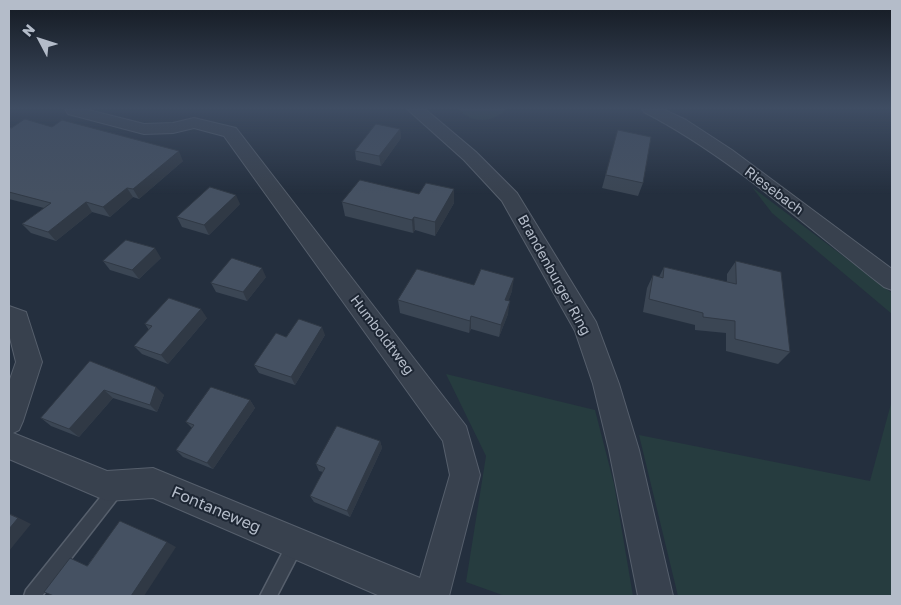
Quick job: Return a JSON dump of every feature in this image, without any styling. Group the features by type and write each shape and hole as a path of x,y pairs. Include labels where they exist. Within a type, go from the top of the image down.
{"street":[{"name":"Humboldtweg","path":"234,137 456,436 465,475 416,595"},
{"name":"Brandenburger Ring","path":"448,137 470,156 510,197 587,329 624,450 656,596"},
{"name":"Riesebach","path":"700,137 726,154 892,281"},
{"path":"9,316 17,319 29,362 9,421"},
{"name":"Fontaneweg","path":"9,445 107,486 153,483 416,595"}],"lane":[{"path":"32,596 119,485"},
{"path":"268,596 296,544"}],"green space":[{"path":"752,187 892,293 892,314 772,213"},
{"path":"446,374 595,410 614,484 633,596 505,596 466,582 486,456"},
{"path":"892,400 892,596 678,596 639,435 870,481"}],"building":[{"path":"9,137 127,137 179,151 133,189 127,188 103,207 86,202 48,232 22,224 51,203 9,192"},
{"path":"366,137 394,137 379,156 355,151"},
{"path":"616,137 651,137 643,183 606,175"},
{"path":"360,180 419,194 426,183 454,189 435,222 414,217 412,220 342,202"},
{"path":"210,187 236,195 204,225 177,217"},
{"path":"126,240 155,248 132,270 103,261"},
{"path":"232,258 262,268 243,292 211,283"},
{"path":"736,261 781,272 790,352 735,339 735,321 703,317 703,313 649,299 653,275 663,278 664,267 736,284"},
{"path":"417,269 474,285 481,269 514,278 505,300 510,301 501,325 471,316 470,321 398,300"},
{"path":"169,298 201,309 161,355 134,346 152,326 145,324"},
{"path":"299,319 322,327 291,377 254,365 276,333 286,337"},
{"path":"90,361 156,387 150,405 104,390 69,429 41,418"},
{"path":"211,387 250,400 207,463 176,450 194,425 186,422"},
{"path":"337,426 380,441 347,511 310,496 325,468 316,464"},
{"path":"9,514 18,518 9,529"},
{"path":"120,521 167,542 131,596 54,596 44,592 70,558 87,566"}]}
